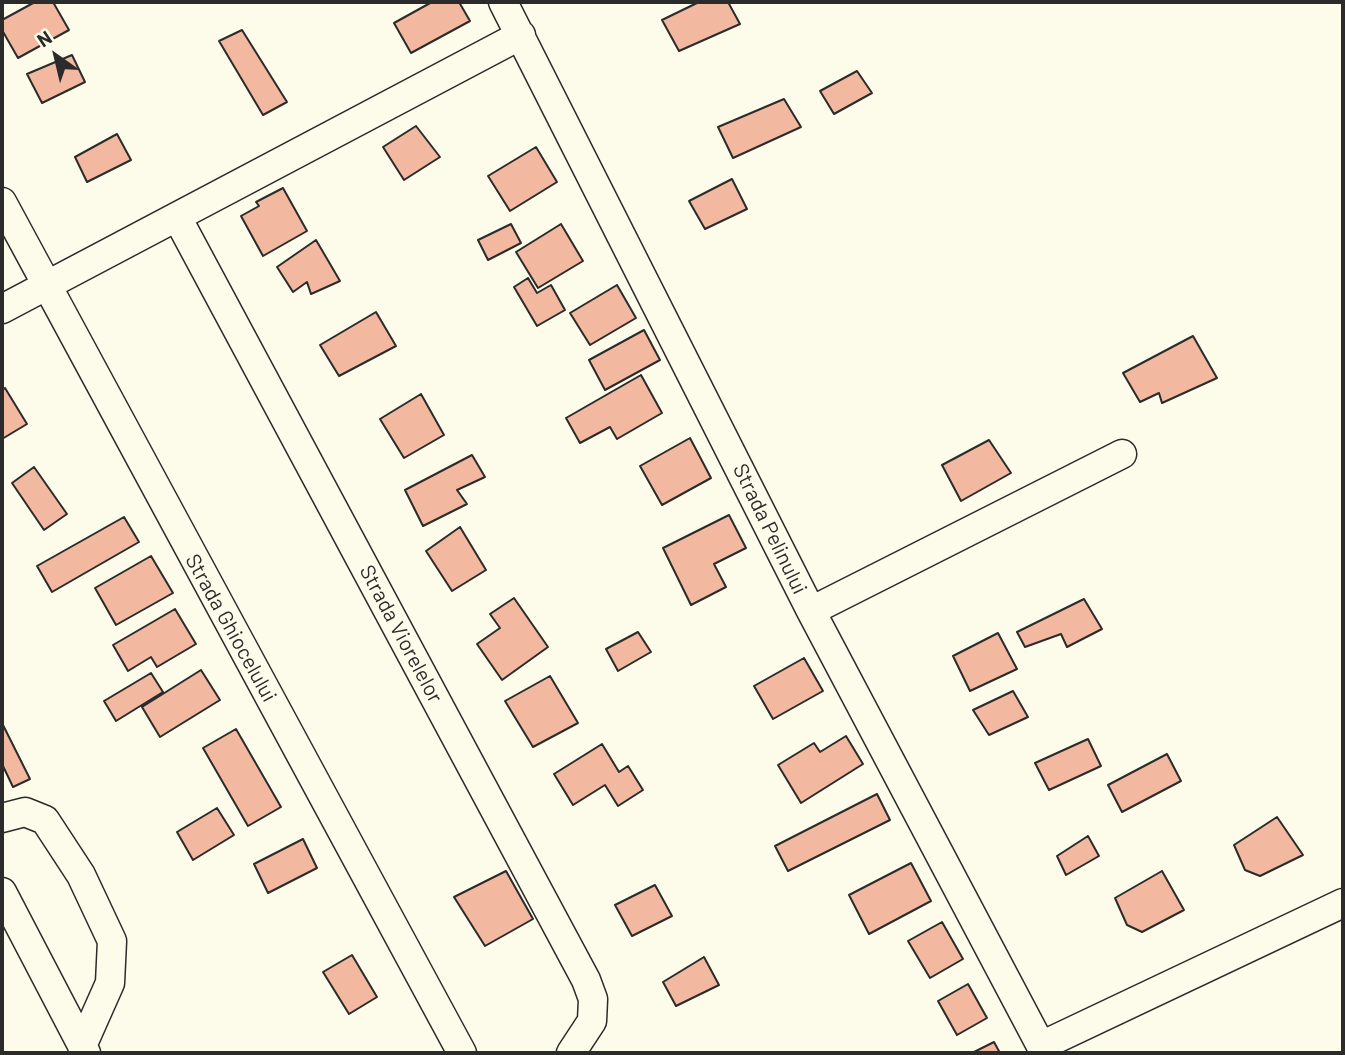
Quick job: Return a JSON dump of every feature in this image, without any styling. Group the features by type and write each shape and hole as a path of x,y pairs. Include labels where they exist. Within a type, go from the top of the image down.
{"street":[{"name":"Strada Pelinului","path":"503,2 811,611 1042,1050"},
{"path":"2,309 521,35"},
{"name":"Strada Ghiocelului","path":"2,202 462,1053"},
{"name":"Strada Viorelelor","path":"177,217 586,980 593,999 592,1021 571,1053"},
{"path":"811,611 1122,454"},
{"path":"2,818 24,812 45,820 81,875 112,941 110,984 84,1050"},
{"path":"2,892 84,1050"},
{"path":"1042,1050 1343,903"}],"building":[{"path":"35,2 53,2 69,30 18,58 2,30 2,20"},
{"path":"432,2 459,2 470,21 411,53 394,23"},
{"path":"699,2 728,2 740,24 679,51 662,20"},
{"path":"242,30 287,102 263,115 219,41"},
{"path":"72,55 85,82 42,103 27,74"},
{"path":"857,71 872,93 834,114 820,91"},
{"path":"784,99 801,127 733,158 718,127"},
{"path":"416,126 440,157 404,180 383,147"},
{"path":"117,134 131,160 87,182 75,157"},
{"path":"536,147 557,182 510,211 488,176"},
{"path":"732,179 747,209 705,229 689,201"},
{"path":"283,188 307,231 263,256 241,216 259,206 256,202"},
{"path":"511,224 521,243 488,260 478,240"},
{"path":"561,224 583,261 538,288 516,252"},
{"path":"316,240 340,281 311,294 307,282 293,292 277,267"},
{"path":"528,278 537,293 551,285 565,310 537,326 514,287"},
{"path":"617,285 636,318 590,345 570,313"},
{"path":"376,312 396,346 339,376 320,345"},
{"path":"644,330 660,360 605,390 589,360"},
{"path":"1193,336 1217,378 1162,403 1159,393 1140,402 1123,373"},
{"path":"641,375 662,413 617,439 610,427 580,443 566,418"},
{"path":"5,388 27,424 2,439 2,390"},
{"path":"421,394 444,435 404,458 380,419"},
{"path":"690,438 711,478 662,505 640,466"},
{"path":"989,440 1011,473 961,501 942,465"},
{"path":"472,455 485,477 457,490 467,504 423,526 405,490"},
{"path":"34,467 67,514 44,530 12,483"},
{"path":"729,515 746,548 714,564 726,587 691,605 663,548"},
{"path":"124,517 139,542 52,592 37,566"},
{"path":"460,527 486,570 452,591 426,551"},
{"path":"151,556 173,593 116,625 95,588"},
{"path":"514,598 548,647 502,680 477,644 500,628 490,614"},
{"path":"1084,599 1102,629 1067,647 1061,634 1025,647 1017,632"},
{"path":"175,609 196,644 157,667 151,657 128,671 113,645"},
{"path":"638,632 651,652 618,671 606,649"},
{"path":"998,633 1017,669 970,691 953,656"},
{"path":"804,658 823,691 773,719 754,686"},
{"path":"201,670 220,700 160,737 142,707"},
{"path":"151,673 163,692 116,721 104,701"},
{"path":"550,676 578,723 533,747 505,701"},
{"path":"1013,691 1028,717 989,735 973,710"},
{"path":"2,723 30,779 13,787 2,764"},
{"path":"236,729 281,807 248,826 203,748"},
{"path":"846,736 863,764 801,803 778,765 814,743 820,752"},
{"path":"1088,739 1101,766 1049,790 1035,763"},
{"path":"602,744 619,772 628,766 643,790 618,806 605,785 573,805 554,774"},
{"path":"1167,754 1181,781 1122,812 1108,785"},
{"path":"877,794 890,820 788,871 775,846"},
{"path":"217,808 234,835 193,860 177,832"},
{"path":"1277,817 1303,855 1260,876 1245,870 1234,845"},
{"path":"1088,836 1099,856 1066,875 1057,856"},
{"path":"303,839 317,868 268,893 254,864"},
{"path":"911,863 931,901 869,934 849,895"},
{"path":"506,871 533,919 485,946 454,897"},
{"path":"1162,871 1184,910 1142,932 1127,925 1115,898"},
{"path":"655,885 672,916 632,936 615,905"},
{"path":"942,922 963,959 930,978 908,941"},
{"path":"352,955 377,997 349,1014 323,972"},
{"path":"704,957 719,985 676,1006 663,982"},
{"path":"968,984 987,1018 957,1035 938,1001"},
{"path":"994,1042 1000,1053 972,1053"}]}
